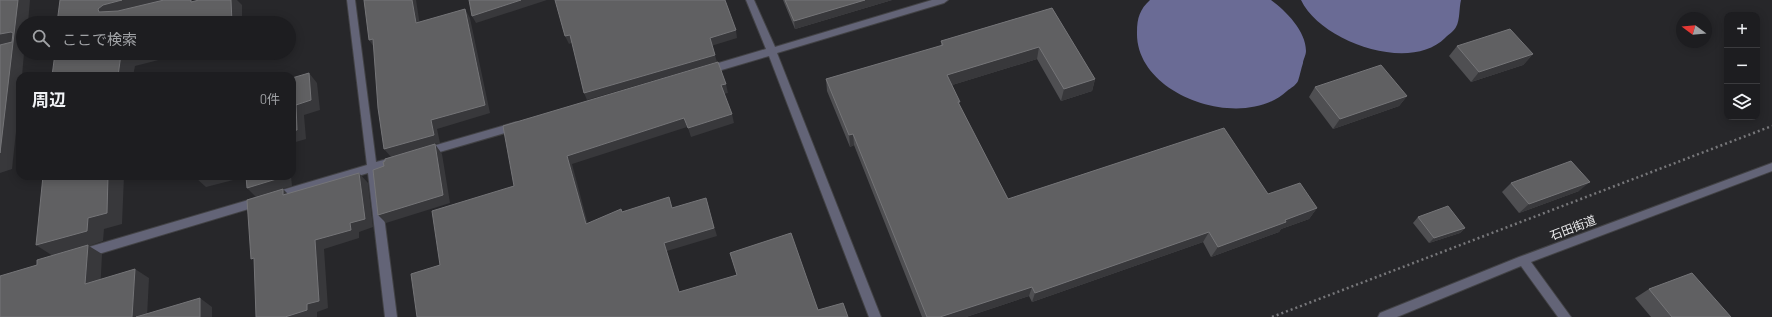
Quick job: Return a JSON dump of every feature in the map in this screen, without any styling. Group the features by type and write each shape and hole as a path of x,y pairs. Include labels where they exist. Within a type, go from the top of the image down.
{"street":[{"path":"350,0 391,317"},
{"path":"750,0 772,51 875,317"},
{"path":"697,73 944,0"},
{"path":"418,155 523,124"},
{"path":"68,258 403,159"},
{"name":"石田街道","path":"1384,317 1522,260 1772,167"},
{"path":"1522,260 1565,317"}],"path":[{"path":"1272,317 1772,126"}],"water":[{"path":"1150,0 1271,0 1289,16 1303,36 1306,53 1298,81 1287,91 1268,103 1245,108 1220,107 1195,101 1172,90 1153,74 1141,55 1137,32 1138,22 1141,10"},
{"path":"1301,0 1461,0 1458,21 1454,30 1430,48 1411,53 1389,52 1367,48 1346,40 1327,29 1311,15"}],"building":[{"path":"0,0 18,0 0,153 0,45 12,42 13,33 0,34"},
{"path":"60,0 122,0 103,5 98,9 99,12 118,11 164,0 191,0 191,2 199,0 231,0 232,16 58,16"},
{"path":"364,0 412,0 416,23 465,9 485,105 431,120 434,135 384,149 378,108 373,39 369,40"},
{"path":"469,0 521,0 472,16"},
{"path":"555,0 725,0 736,30 710,38 715,55 584,93 570,35 565,36"},
{"path":"785,0 865,0 794,21"},
{"path":"1052,8 1095,79 1064,89 1039,47 947,75 960,102 958,102 1008,199 1224,128 1268,194 1300,183 1317,208 1285,220 1286,222 1218,247 1209,232 1035,293 1032,287 940,317 927,317 853,134 849,135 826,79 943,45 941,41"},
{"path":"1510,29 1533,54 1479,72 1457,46"},
{"path":"54,60 120,60 119,72 53,72"},
{"path":"718,62 726,84 721,85 732,114 688,128 684,118 567,156 586,224 621,209 622,212 669,197 672,208 706,198 714,228 664,243 679,292 737,275 730,253 791,233 818,310 843,303 848,317 417,317 411,274 440,265 432,211 514,186 503,126"},
{"path":"1381,65 1407,96 1340,119 1315,87"},
{"path":"309,73 311,100 296,105 296,77"},
{"path":"296,105 297,130 296,130"},
{"path":"435,144 443,195 378,215 373,170 384,166 383,162 385,159"},
{"path":"1571,161 1590,182 1529,204 1511,183"},
{"path":"359,173 365,219 350,223 351,230 315,240 319,301 307,304 307,310 285,317 256,317 254,258 251,259 247,200 283,189 283,195"},
{"path":"43,180 108,180 107,213 88,218 87,231 36,245"},
{"path":"246,180 273,180 247,188"},
{"path":"1448,206 1465,228 1434,238 1418,217"},
{"path":"88,245 85,284 135,269 132,317 0,317 0,276 37,265 37,260"},
{"path":"1692,273 1731,317 1672,317 1649,289"},
{"path":"200,298 200,317 136,317"}]}
